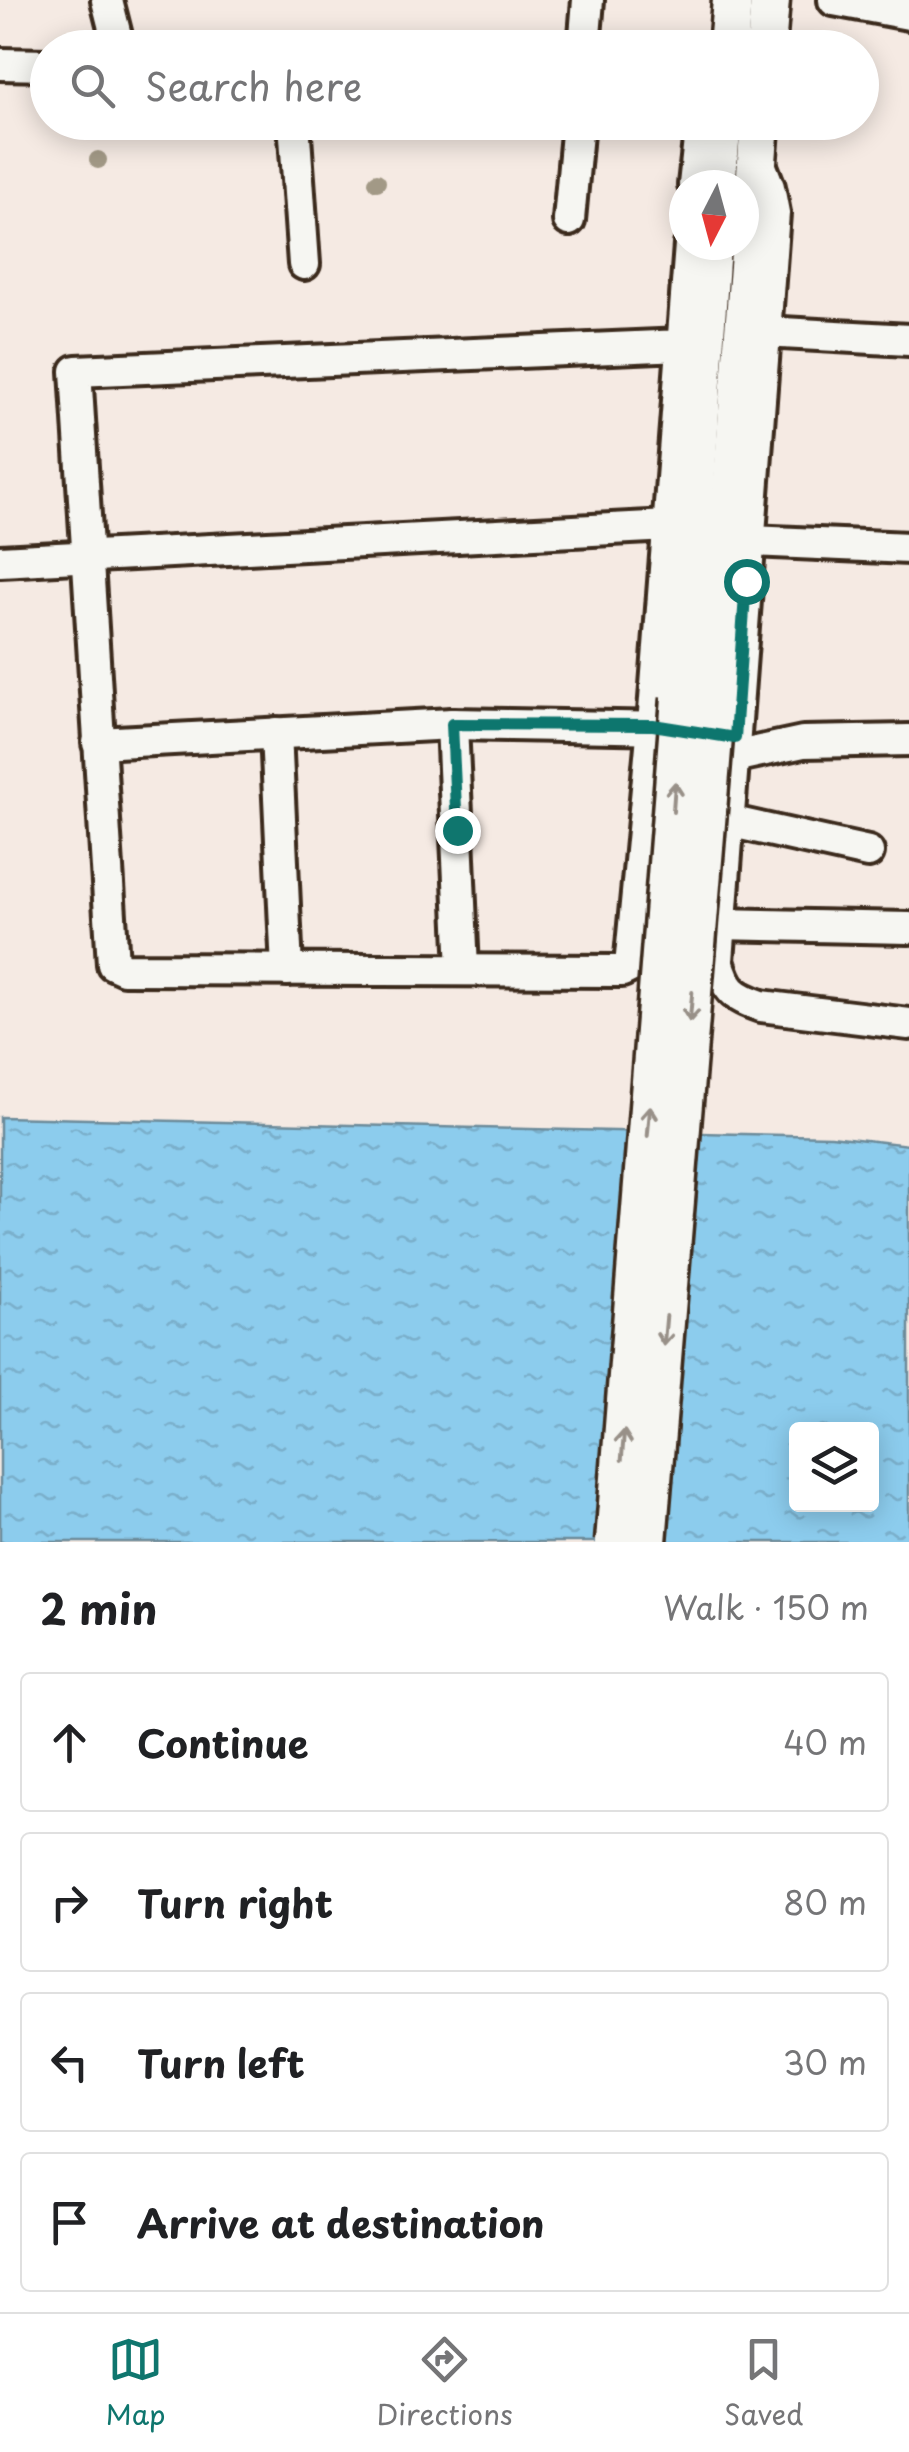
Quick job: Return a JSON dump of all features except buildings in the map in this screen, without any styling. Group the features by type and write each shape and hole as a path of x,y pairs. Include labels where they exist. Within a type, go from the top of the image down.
{"main road":[{"path":"730,30 732,0"},
{"path":"768,30 770,0"},
{"path":"717,170 720,140"},
{"path":"615,1542 698,699 759,140"},
{"path":"648,1542 698,699 711,260"}],"street":[{"path":"107,0 114,30"},
{"path":"586,30 588,0"},
{"path":"834,0 909,14"},
{"path":"0,64 30,65"},
{"path":"295,140 304,264"},
{"path":"569,220 576,140"},
{"path":"695,170 698,140"},
{"path":"759,140 774,213 718,961 725,984 740,999 761,1006 909,1024"},
{"path":"682,345 76,370 114,964 124,970 622,971 630,967 653,725 689,260"},
{"path":"764,332 909,340"},
{"path":"0,561 669,526"},
{"path":"749,541 909,548"},
{"path":"98,743 452,724 653,725 734,748 909,740"},
{"path":"452,724 463,970"},
{"path":"276,733 287,970"},
{"path":"728,821 868,852"},
{"path":"719,924 909,928"}],"water":[{"path":"0,1117 831,1136 909,1145 909,1542 0,1542"}],"route":[{"path":"457,830 452,724 653,725 735,738 746,581"}]}
